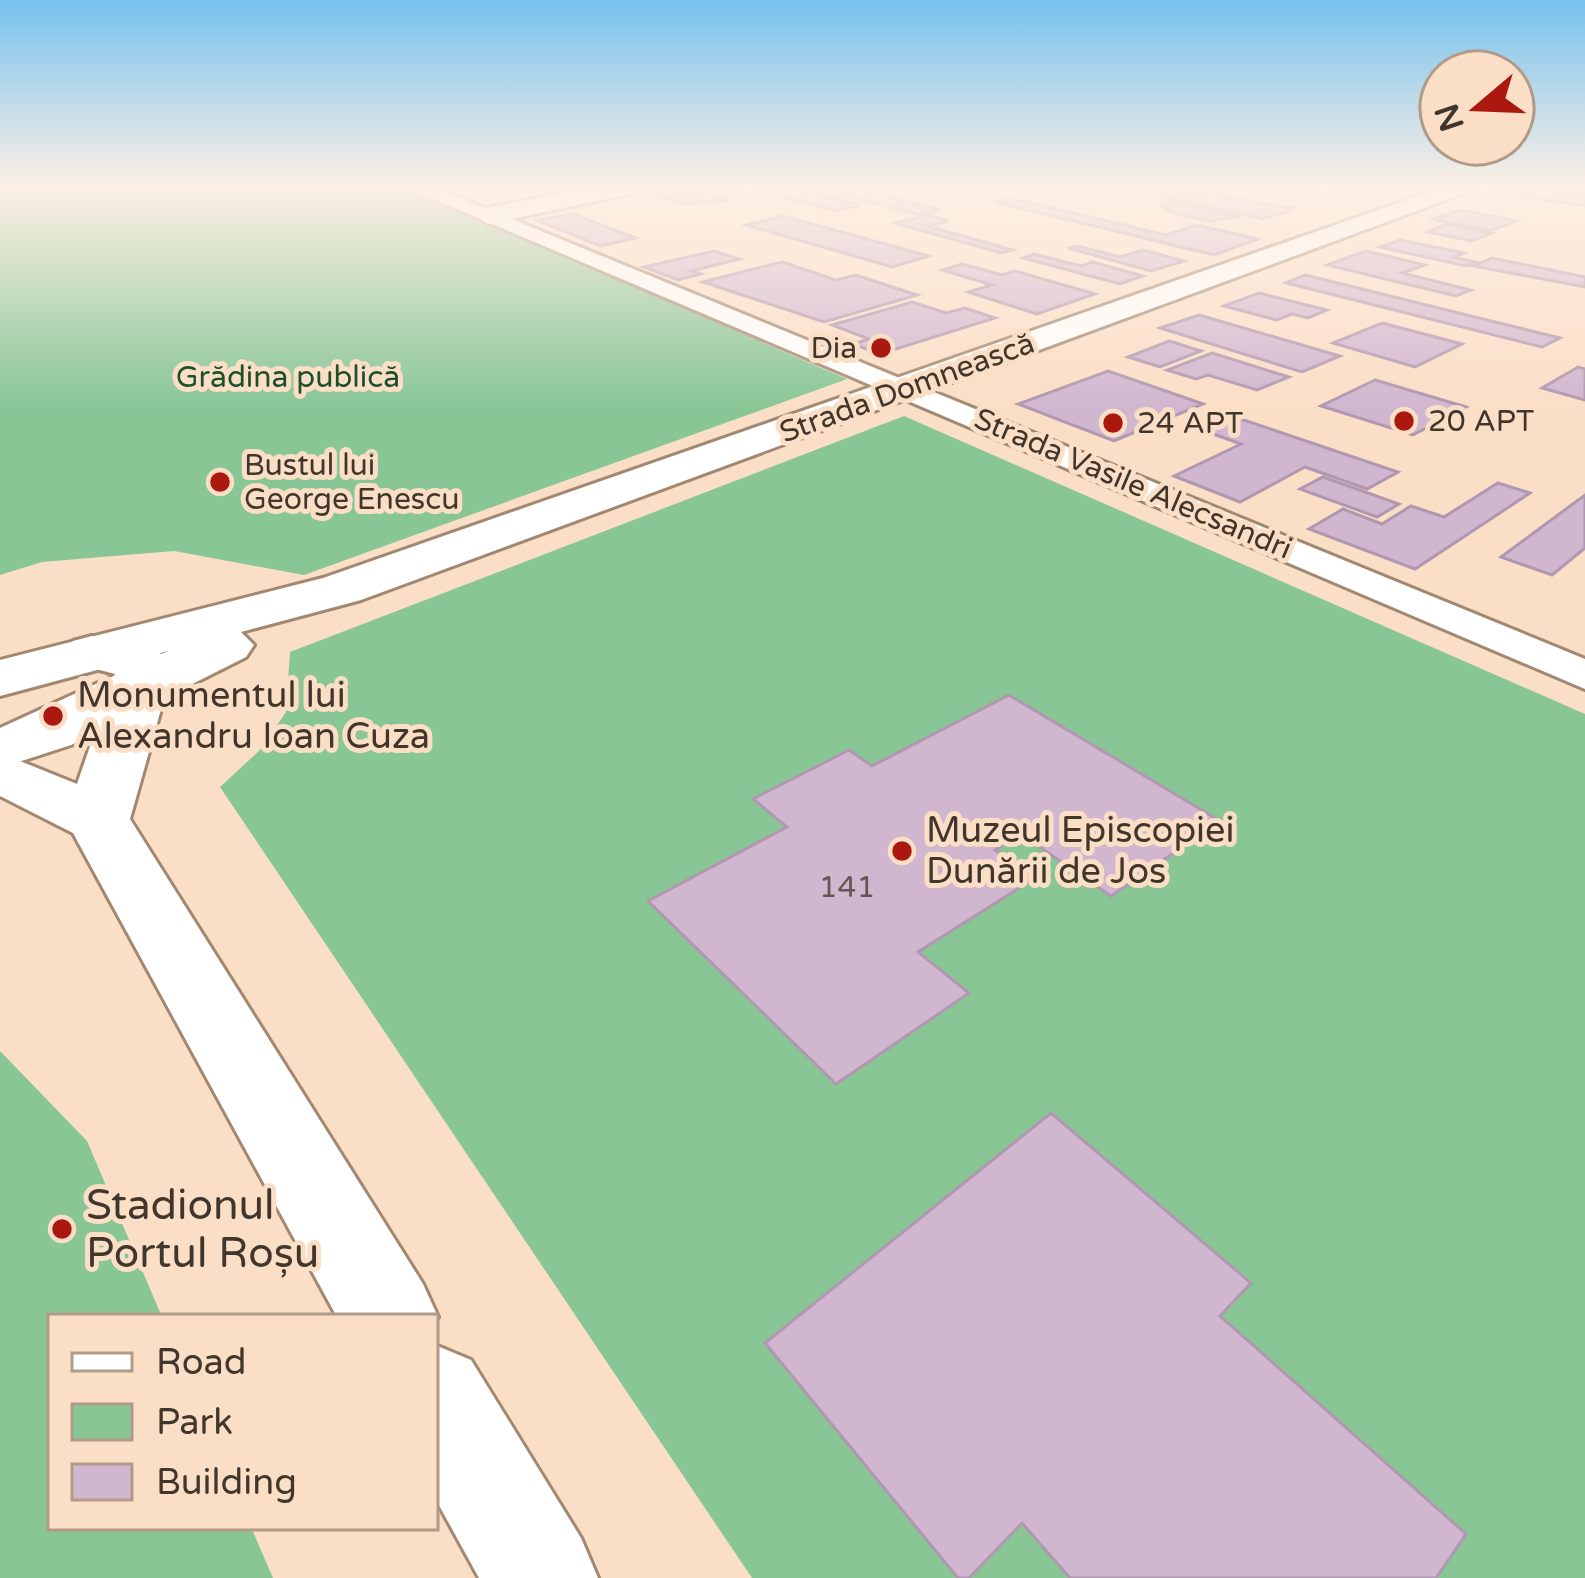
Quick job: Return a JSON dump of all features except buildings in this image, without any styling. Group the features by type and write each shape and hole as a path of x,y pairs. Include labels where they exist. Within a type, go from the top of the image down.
{"main road":[{"name":"Strada Domnească","path":"0,749 113,672 1267,260"},
{"name":"Strada Domnească","path":"0,678 113,672"}],"street":[{"name":"Strada Vasile Alecsandri","path":"594,260 1585,675"},
{"path":"98,819 113,672"},
{"path":"0,772 98,819 387,1314"},
{"path":"438,1401 541,1578"}],"green space":[{"name":"Grădina publică","path":"0,260 571,260 847,379 304,575 174,551 42,562 0,575"},
{"path":"904,416 1585,714 1585,1578 752,1578 220,787 260,750 286,712 290,652"},
{"name":"Stadionul Portul Roșu","path":"0,1051 87,1141 161,1314 48,1314 48,1530 252,1530 273,1578 0,1578"}],"place":[{"name":"Dia","path":"881,348"},
{"name":"20 APT","path":"1404,421"},
{"name":"24 APT","path":"1113,423"},
{"name":"Bustul lui George Enescu","path":"220,482"},
{"name":"Monumentul lui Alexandru Ioan Cuza","path":"53,716"},
{"name":"Muzeul Episcopiei Dunării de Jos","path":"902,851"},
{"name":"Stadionul Portul Roșu","path":"62,1229"}]}
